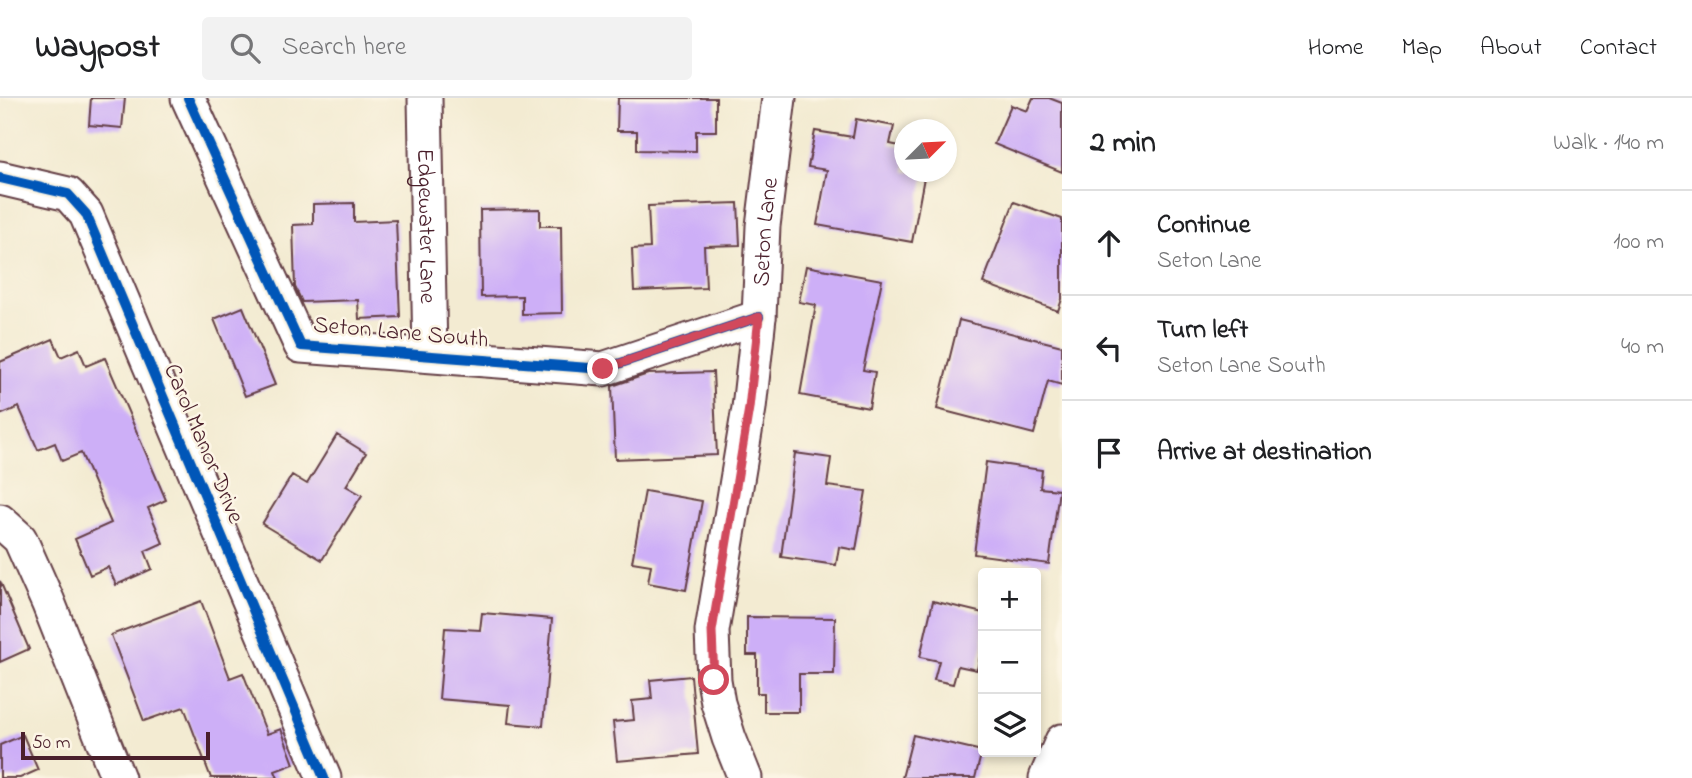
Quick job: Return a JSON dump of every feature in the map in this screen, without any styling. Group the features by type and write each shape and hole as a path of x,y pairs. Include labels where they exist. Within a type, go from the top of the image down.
{"street":[{"name":"Seton Lane South","path":"188,98 301,346 603,369 759,317"},
{"name":"Edgewater Lane","path":"425,98 430,354"},
{"name":"Seton Lane","path":"745,778 718,703 712,631 749,408 759,317 763,226 779,98"},
{"name":"Carol Manor Drive","path":"0,178 68,194 86,214 324,778"},
{"path":"0,521 20,539 118,778"},
{"path":"1046,778 1062,741"}],"building":[{"path":"91,98 125,98 122,128 89,125"},
{"path":"618,98 716,98 716,131 696,131 696,151 637,150 637,131 617,131"},
{"path":"1033,98 1049,98 1062,103 1062,172 994,144 1011,105 1027,111"},
{"path":"856,119 894,126 890,144 894,145 894,182 923,182 912,242 817,225 827,170 808,167 815,131 853,137"},
{"path":"1014,202 1062,219 1062,299 1058,311 983,283"},
{"path":"354,203 354,222 396,220 400,317 359,319 358,300 302,302 295,287 293,225 313,224 313,204"},
{"path":"738,203 740,245 704,246 706,288 634,291 632,249 650,248 648,206"},
{"path":"540,209 540,226 561,226 562,313 522,314 522,296 481,297 480,210"},
{"path":"806,266 882,280 863,370 875,372 869,408 800,395 816,305 799,302"},
{"path":"243,307 275,385 245,396 214,319"},
{"path":"959,320 1062,346 1062,385 1048,381 1034,434 937,409"},
{"path":"53,339 61,357 79,349 86,366 105,358 166,500 148,508 163,543 145,551 152,569 116,585 108,567 90,575 75,539 111,523 81,453 62,461 55,443 38,450 19,407 0,415 0,362"},
{"path":"713,372 717,455 615,459 612,386 648,374"},
{"path":"337,435 366,453 346,486 362,495 322,560 262,524 292,475 307,484"},
{"path":"795,453 831,458 827,486 866,491 856,550 839,547 836,565 781,557"},
{"path":"986,462 1042,470 1040,488 1059,490 1049,564 974,554"},
{"path":"645,491 702,501 686,590 648,583 651,565 632,562"},
{"path":"0,581 29,649 0,662"},
{"path":"201,601 230,678 243,673 267,734 281,729 294,764 275,771 278,778 211,778 184,707 144,721 111,635"},
{"path":"933,601 978,612 977,670 958,666 953,684 934,680 939,661 920,657"},
{"path":"482,613 552,619 543,726 508,723 510,705 439,699 445,628 480,630"},
{"path":"747,617 835,618 834,674 799,674 799,712 764,712 764,693 757,693 757,655 747,655"},
{"path":"691,676 698,754 617,761 613,722 634,720 632,701 652,699 650,680"},
{"path":"23,735 38,770 20,778 0,778 0,745"},
{"path":"913,735 978,750 978,757 980,757 975,778 902,778"}],"cycle path":[{"path":"188,98 301,346 603,369 759,317"},
{"path":"0,178 68,194 86,214 324,778"}],"route":[{"path":"603,369 759,317 749,408 712,631 714,680"}]}
